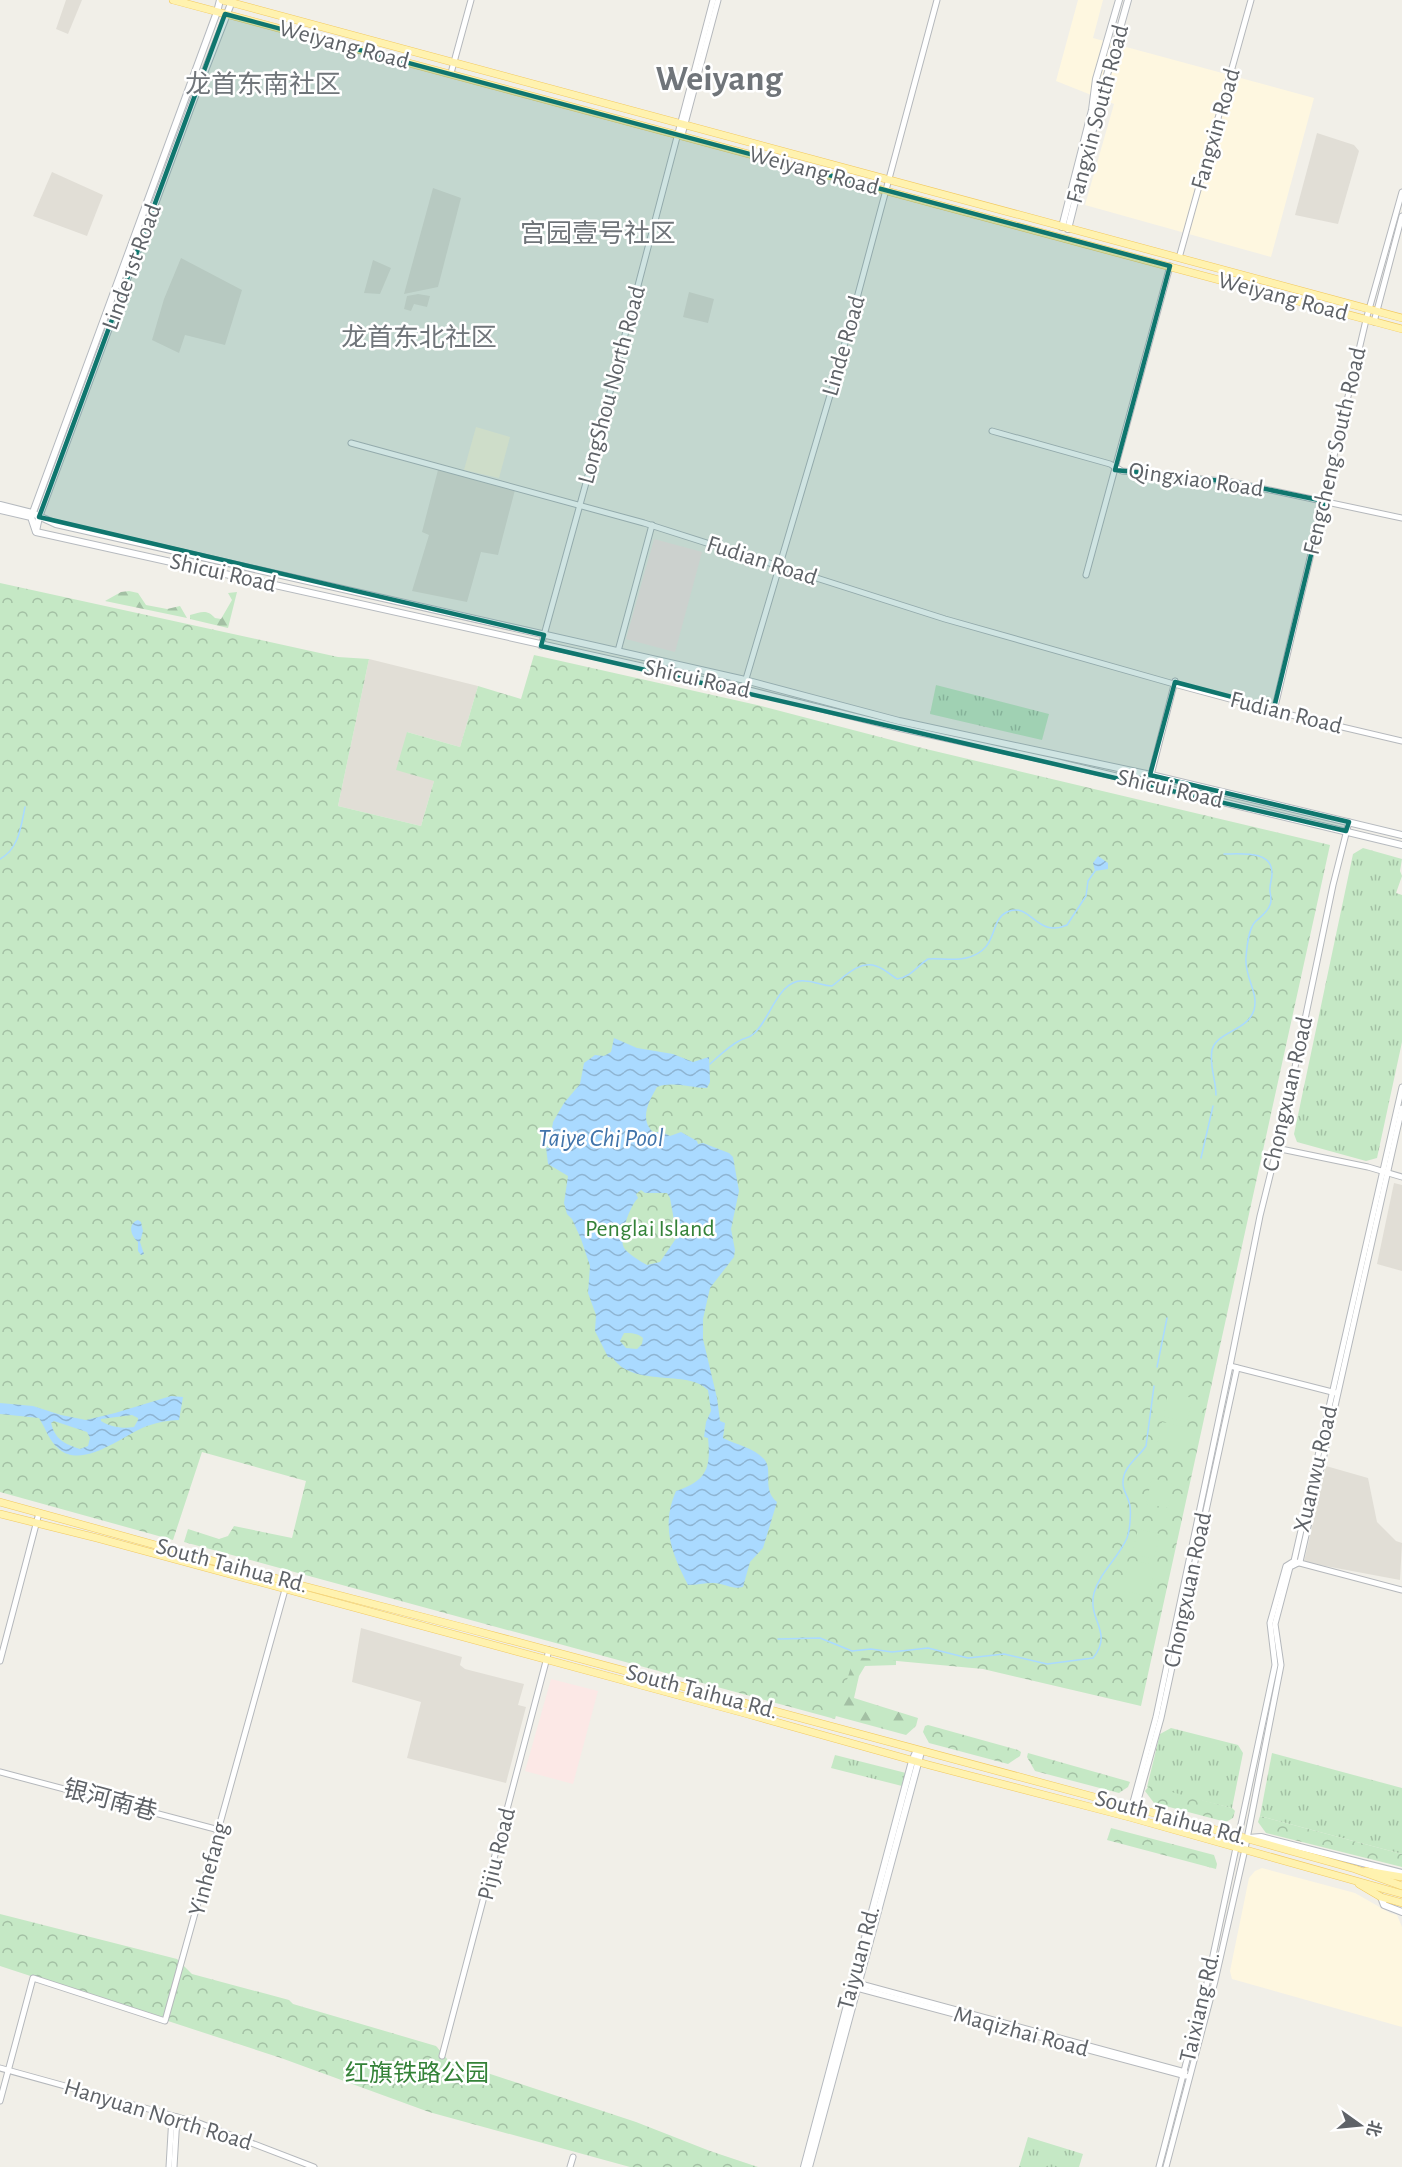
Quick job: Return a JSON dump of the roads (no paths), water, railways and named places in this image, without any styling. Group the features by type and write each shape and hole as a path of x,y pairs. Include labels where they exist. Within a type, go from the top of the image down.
{"main road":[{"name":"Weiyang Road","path":"173,0 1402,329"},
{"name":"Weiyang Road","path":"221,0 232,1 453,64 1402,318"},
{"name":"Linde 1st Road","path":"32,515 221,0"},
{"name":"Fangxin South Road","path":"1065,228 1092,110 1096,79 1119,0"},
{"name":"Fangxin South Road","path":"1065,228 1128,0"},
{"name":"Linde 1st Road","path":"36,532 39,517 225,14 232,1"},
{"name":"Shicui Road","path":"0,508 67,526 745,680 899,721 1150,775 1402,835"},
{"path":"32,515 36,532"},
{"name":"Shicui Road","path":"36,532 541,646 743,689 1402,845"},
{"name":"South Taihua Rd.","path":"0,1502 1243,1837 1355,1869 1402,1886"},
{"name":"South Taihua Rd.","path":"0,1514 1236,1846 1402,1894"},
{"name":"Taiyuan Rd.","path":"804,2167 919,1751"},
{"path":"1243,1837 1261,1837 1402,1875"},
{"path":"1355,1869 1402,1875"},
{"path":"1352,1879 1381,1897 1402,1903"},
{"path":"1381,1897 1384,1905 1402,1912"},
{"name":"Taiyuan Rd.","path":"809,2167 855,1985"}],"street":[{"path":"451,73 471,0"},
{"path":"682,124 713,0"},
{"path":"682,124 718,0"},
{"name":"Linde Road","path":"743,689 839,364 937,0"},
{"name":"Fangxin Road","path":"1179,258 1251,0"},
{"name":"LongShou North Road","path":"541,646 682,124"},
{"name":"Fengcheng South Road","path":"1374,322 1374,310 1402,192"},
{"name":"Fengcheng South Road","path":"1274,710 1366,320 1374,310 1402,216"},
{"path":"1086,575 1170,266"},
{"name":"Qingxiao Road","path":"992,431 1110,464 1122,471 1232,482 1402,518"},
{"name":"Fudian Road","path":"351,443 651,525 945,619 1274,710 1402,739"},
{"path":"618,651 651,525"},
{"path":"1150,775 1174,683"},
{"name":"Chongxuan Road","path":"1131,1818 1156,1716 1258,1225 1285,1115 1333,885 1349,822"},
{"name":"Xuanwu Road","path":"1386,1172 1402,1087"},
{"name":"Xuanwu Road","path":"1245,1849 1243,1837 1281,1665 1275,1624 1290,1567 1297,1562 1402,1108"},
{"path":"1276,1148 1402,1177"},
{"path":"1230,1366 1336,1393"},
{"name":"Chongxuan Road","path":"1133,1807 1161,1718 1237,1368"},
{"path":"0,1661 39,1513"},
{"path":"1297,1562 1402,1590"},
{"name":"Yinhefang","path":"8,2070 33,1978 165,2021 287,1581"},
{"name":"Pijiu Road","path":"442,2056 549,1650"},
{"name":"银河南巷","path":"0,1772 219,1830"},
{"name":"Xuanwu Road","path":"1236,1846 1243,1837"},
{"name":"Taixiang Rd.","path":"1166,2167 1236,1846"},
{"name":"Taixiang Rd.","path":"1159,2167 1215,1981 1245,1849"},
{"name":"Maqizhai Road","path":"855,1985 1186,2074"},
{"name":"Hanyuan North Road","path":"0,2068 199,2123 314,2167"},
{"path":"0,2101 8,2070"},
{"path":"169,2167 175,2117"},
{"path":"174,2167 175,2117"},
{"path":"570,2167 573,2157"}],"water":[{"path":"1098,856 1108,863 1108,869 1095,871 1093,863"},
{"name":"Taiye Chi Pool","path":"614,1038 637,1048 673,1054 693,1062 709,1057 710,1082 707,1088 675,1085 657,1087 646,1116 653,1132 662,1132 670,1136 681,1132 697,1141 698,1144 703,1143 729,1153 733,1157 739,1191 731,1229 734,1257 710,1288 703,1319 703,1339 720,1421 725,1423 723,1438 750,1449 764,1459 768,1469 768,1486 772,1497 777,1502 763,1548 750,1562 743,1587 735,1588 713,1583 688,1585 670,1539 669,1516 676,1491 701,1478 709,1458 708,1438 704,1437 706,1422 711,1411 708,1390 688,1380 633,1373 613,1358 608,1357 595,1331 596,1315 588,1293 590,1266 581,1239 572,1219 567,1214 564,1203 568,1176 548,1164 546,1147 549,1148 553,1122 564,1103 580,1084 584,1063 595,1055 604,1056 611,1052","holes":["641,1190 645,1193 667,1193 670,1198 677,1237 660,1262 647,1265 628,1252 623,1243 626,1222 638,1198 636,1194","624,1333 641,1336 642,1344 637,1349 626,1348 620,1341"]},
{"path":"138,1220 141,1222 143,1231 140,1242 144,1254 141,1255 138,1251 138,1242 131,1230 132,1224"},
{"path":"171,1396 183,1397 179,1420 147,1426 103,1449 80,1456 59,1449 50,1439 39,1418 0,1414 0,1403 33,1406 86,1420","holes":["132,1415 138,1418 134,1427 117,1427 101,1421 101,1419","54,1421 87,1432 90,1438 88,1446 80,1449 61,1440 53,1429 51,1423"]}],"waterway":[{"path":"0,859 15,843 25,807"},
{"path":"1216,1095 1211,1061 1212,1050 1220,1039 1246,1022 1254,1010 1255,997 1246,964 1247,944 1253,925 1270,905 1272,874 1271,866 1262,857 1247,854 1224,854"},
{"path":"710,1064 732,1046 751,1036 787,986 795,982 808,981 832,986 852,970 864,965 881,968 897,979 910,974 928,959 966,958 984,949 1001,916 1015,910 1022,911 1048,927 1057,928 1067,925 1086,896 1088,881 1095,871"},
{"path":"1201,1158 1213,1106"},
{"path":"1157,1367 1167,1318"},
{"path":"778,1639 820,1638 852,1651 871,1649 892,1652 928,1648 968,1658 1004,1654 1047,1664 1093,1658 1101,1641 1101,1633 1094,1611 1094,1593 1128,1535 1130,1509 1123,1487 1123,1478 1146,1446 1154,1386"}],"district":[{"name":"Weiyang","path":"719,79"},
{"name":"龙首东南社区","path":"263,85"},
{"name":"宫园壹号社区","path":"598,234"},
{"name":"龙首东北社区","path":"419,338"}],"park label":[{"name":"Penglai Island","path":"650,1229"},
{"name":"红旗铁路公园","path":"417,2074"}]}
